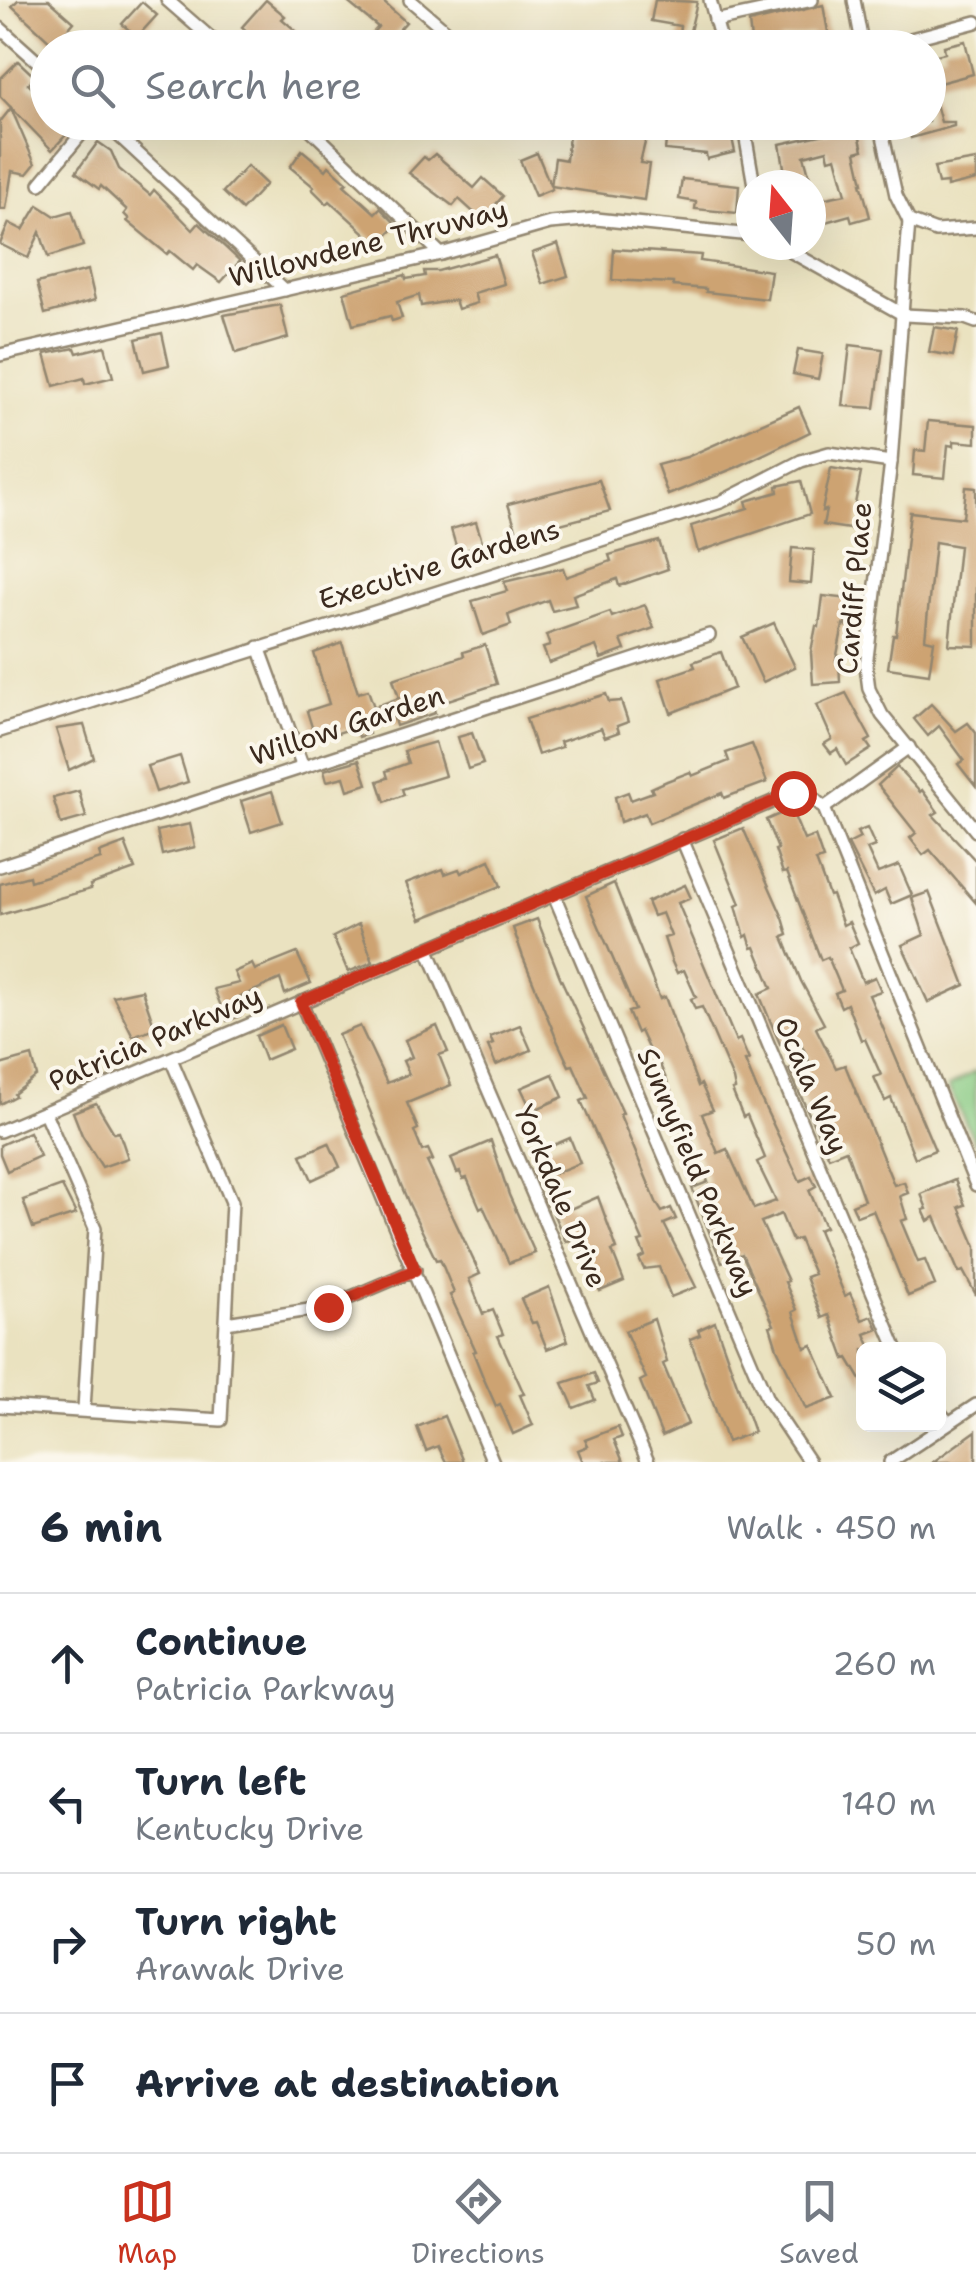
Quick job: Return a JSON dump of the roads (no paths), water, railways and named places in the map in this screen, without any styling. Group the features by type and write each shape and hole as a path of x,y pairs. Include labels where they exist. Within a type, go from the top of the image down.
{"street":[{"path":"166,0 201,30"},
{"path":"410,0 445,30"},
{"path":"710,0 717,30"},
{"path":"715,21 812,0"},
{"path":"854,0 860,30"},
{"path":"945,30 976,22"},
{"path":"0,28 30,55"},
{"path":"40,184 76,140"},
{"path":"123,140 285,290"},
{"path":"323,140 441,254"},
{"path":"746,140 751,170"},
{"path":"884,140 896,195 908,221 904,315"},
{"name":"Willowdene Thruway","path":"0,355 441,254 550,223 596,219 736,233"},
{"path":"908,221 936,231 976,228"},
{"path":"806,260 904,315 976,322"},
{"name":"Cardiff Place","path":"904,315 866,666 870,689 882,715 976,831"},
{"name":"Executive Gardens","path":"0,730 721,502 802,461 829,453 890,462"},
{"name":"Willow Garden","path":"0,866 710,635"},
{"path":"259,646 302,765"},
{"path":"909,747 824,808 976,1185"},
{"name":"Patricia Parkway","path":"0,1131 793,793 809,794 824,808"},
{"name":"Ocala Way","path":"682,840 894,1342"},
{"name":"Sunnyfield Parkway","path":"554,894 766,1399 810,1462"},
{"name":"Yorkdale Drive","path":"428,950 648,1462"},
{"path":"301,1002 493,1462"},
{"path":"0,1406 221,1420 232,1202 171,1059"},
{"path":"44,1113 95,1228 84,1409"},
{"path":"226,1324 328,1307 415,1270"},
{"path":"890,1462 976,1405"}]}
